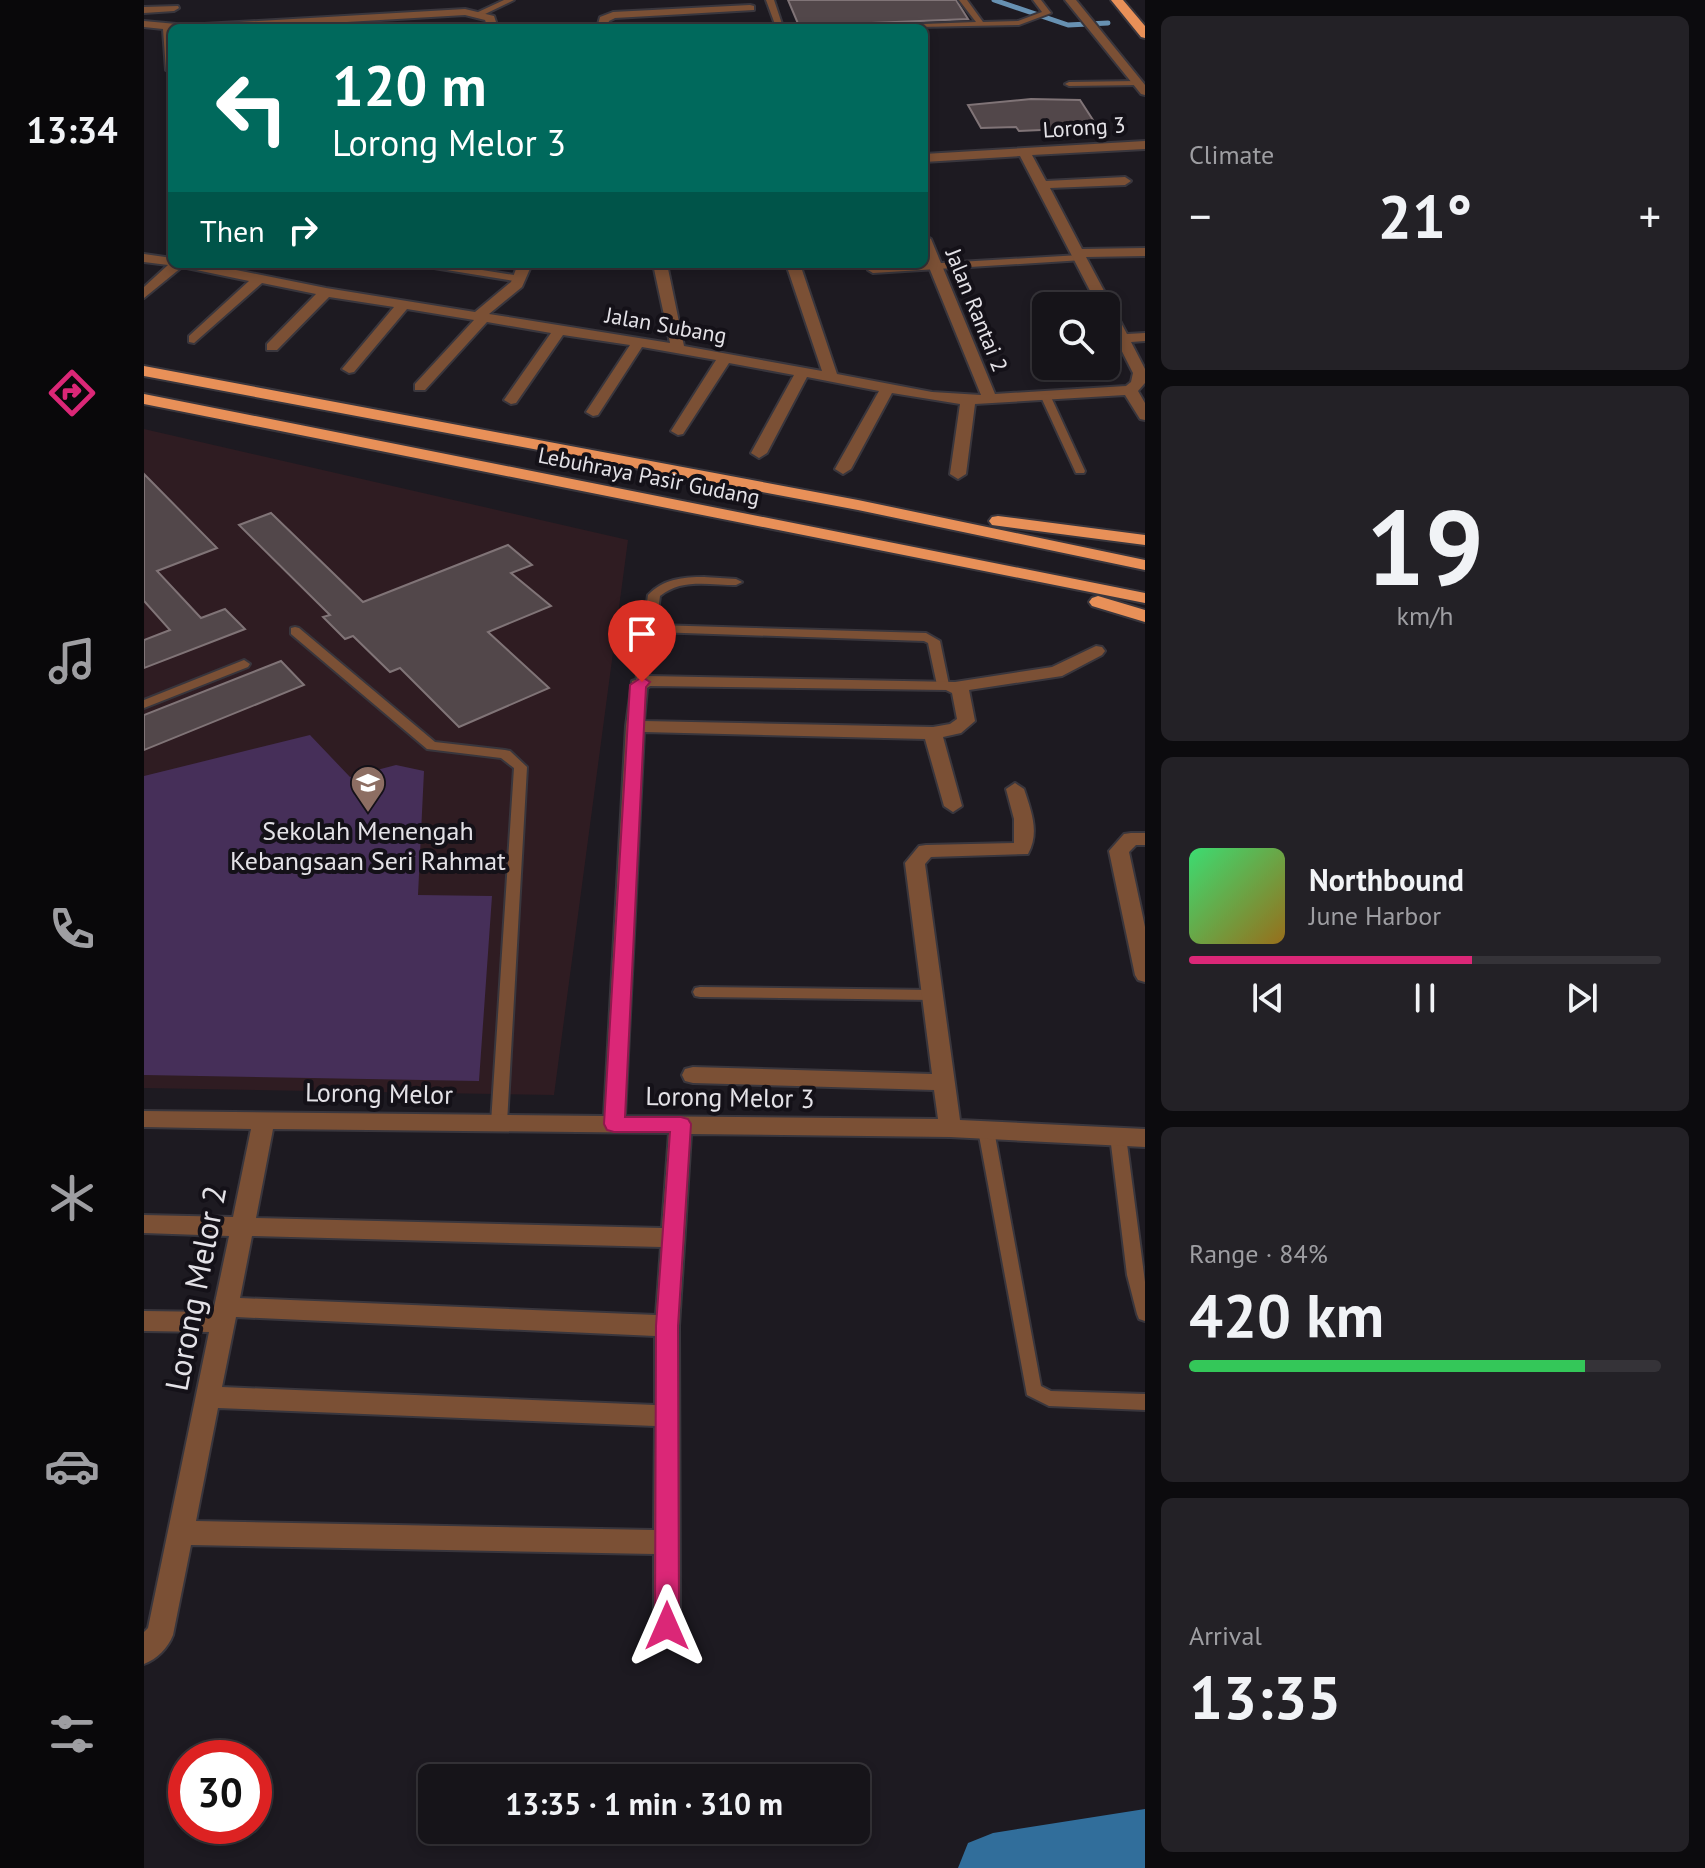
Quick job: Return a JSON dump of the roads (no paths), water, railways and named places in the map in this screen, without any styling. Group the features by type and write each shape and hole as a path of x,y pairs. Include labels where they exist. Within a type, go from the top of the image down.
{"highway":[{"path":"1117,0 1145,34"},
{"name":"Lebuhraya Pasir Gudang","path":"144,371 858,505 1145,565"},
{"name":"Lebuhraya Pasir Gudang","path":"144,399 1145,598"},
{"path":"858,505 1145,540"},
{"path":"858,505 1145,554"},
{"path":"978,567 1145,616"}],"street":[{"path":"1070,0 1137,83"},
{"path":"144,10 174,8"},
{"path":"603,24 604,19 613,15 709,15 750,8"},
{"path":"220,24 480,13 490,18 492,24"},
{"path":"144,24 168,27"},
{"name":"Lorong 3","path":"928,158 1145,145"},
{"path":"1025,153 1099,292"},
{"path":"1041,185 1125,181"},
{"name":"Jalan Rantai 2","path":"928,248 990,399"},
{"path":"1079,255 1145,252"},
{"path":"144,258 168,262"},
{"path":"144,294 170,268"},
{"name":"Jalan Subang","path":"205,268 326,292 639,342 968,400 1046,397 1134,386"},
{"path":"420,387 481,317 511,291 524,268"},
{"path":"661,268 678,349"},
{"path":"794,268 831,377"},
{"path":"194,339 259,279"},
{"path":"272,347 326,292"},
{"path":"349,369 404,304"},
{"path":"511,400 560,329"},
{"path":"1120,334 1140,373 1134,386 1145,416"},
{"path":"1122,338 1145,337"},
{"path":"593,412 639,342"},
{"path":"678,431 725,357"},
{"path":"759,453 803,372"},
{"path":"843,469 888,388"},
{"path":"958,474 968,400"},
{"path":"642,682 949,686 1056,672 1096,651"},
{"name":"Lorong Melor 3","path":"642,682 638,685 635,726 614,1124 950,1128 1145,1138"},
{"path":"635,726 933,733 955,729 966,721 960,690 949,686"},
{"path":"933,733 953,806"},
{"path":"950,1128 915,863 926,851 1021,849 1026,839 1025,827 1015,789"},
{"path":"1145,839 1131,839 1119,851 1145,975"},
{"path":"693,1075 944,1082"},
{"name":"Lorong Melor","path":"144,1119 614,1124"},
{"name":"Lorong Melor 2","path":"144,1651 160,1635 264,1120"},
{"path":"667,1626 667,1326 681,1124"},
{"path":"144,1224 673,1238"},
{"path":"144,1321 224,1314 667,1326"},
{"path":"207,1397 668,1416"},
{"path":"180,1533 667,1542"}],"lane":[{"path":"480,13 510,0"},
{"path":"770,0 779,24"},
{"path":"964,2 979,0"},
{"path":"928,26 1027,21 1047,13 1037,0"},
{"path":"964,2 981,24"},
{"path":"1086,78 1137,83 1069,84 1086,78"},
{"path":"928,265 1079,255"},
{"path":"453,268 520,279"},
{"path":"873,270 894,268"},
{"path":"1046,397 1080,471"},
{"path":"642,682 654,595 665,584 682,581 736,582"},
{"path":"649,628 926,637 934,641 949,686"},
{"path":"295,631 431,746 505,754 521,767 499,1123"},
{"path":"144,704 244,664"},
{"path":"700,992 933,995"},
{"path":"986,1130 1033,1390 1049,1398 1145,1402"},
{"path":"1118,1136 1135,1275 1145,1314"}],"waterway":[{"path":"994,0 1068,25 1108,23"},
{"path":"993,1868 1145,1844"}],"place":[{"name":"Sekolah Menengah Kebangsaan Seri Rahmat","path":"368,814"}]}
